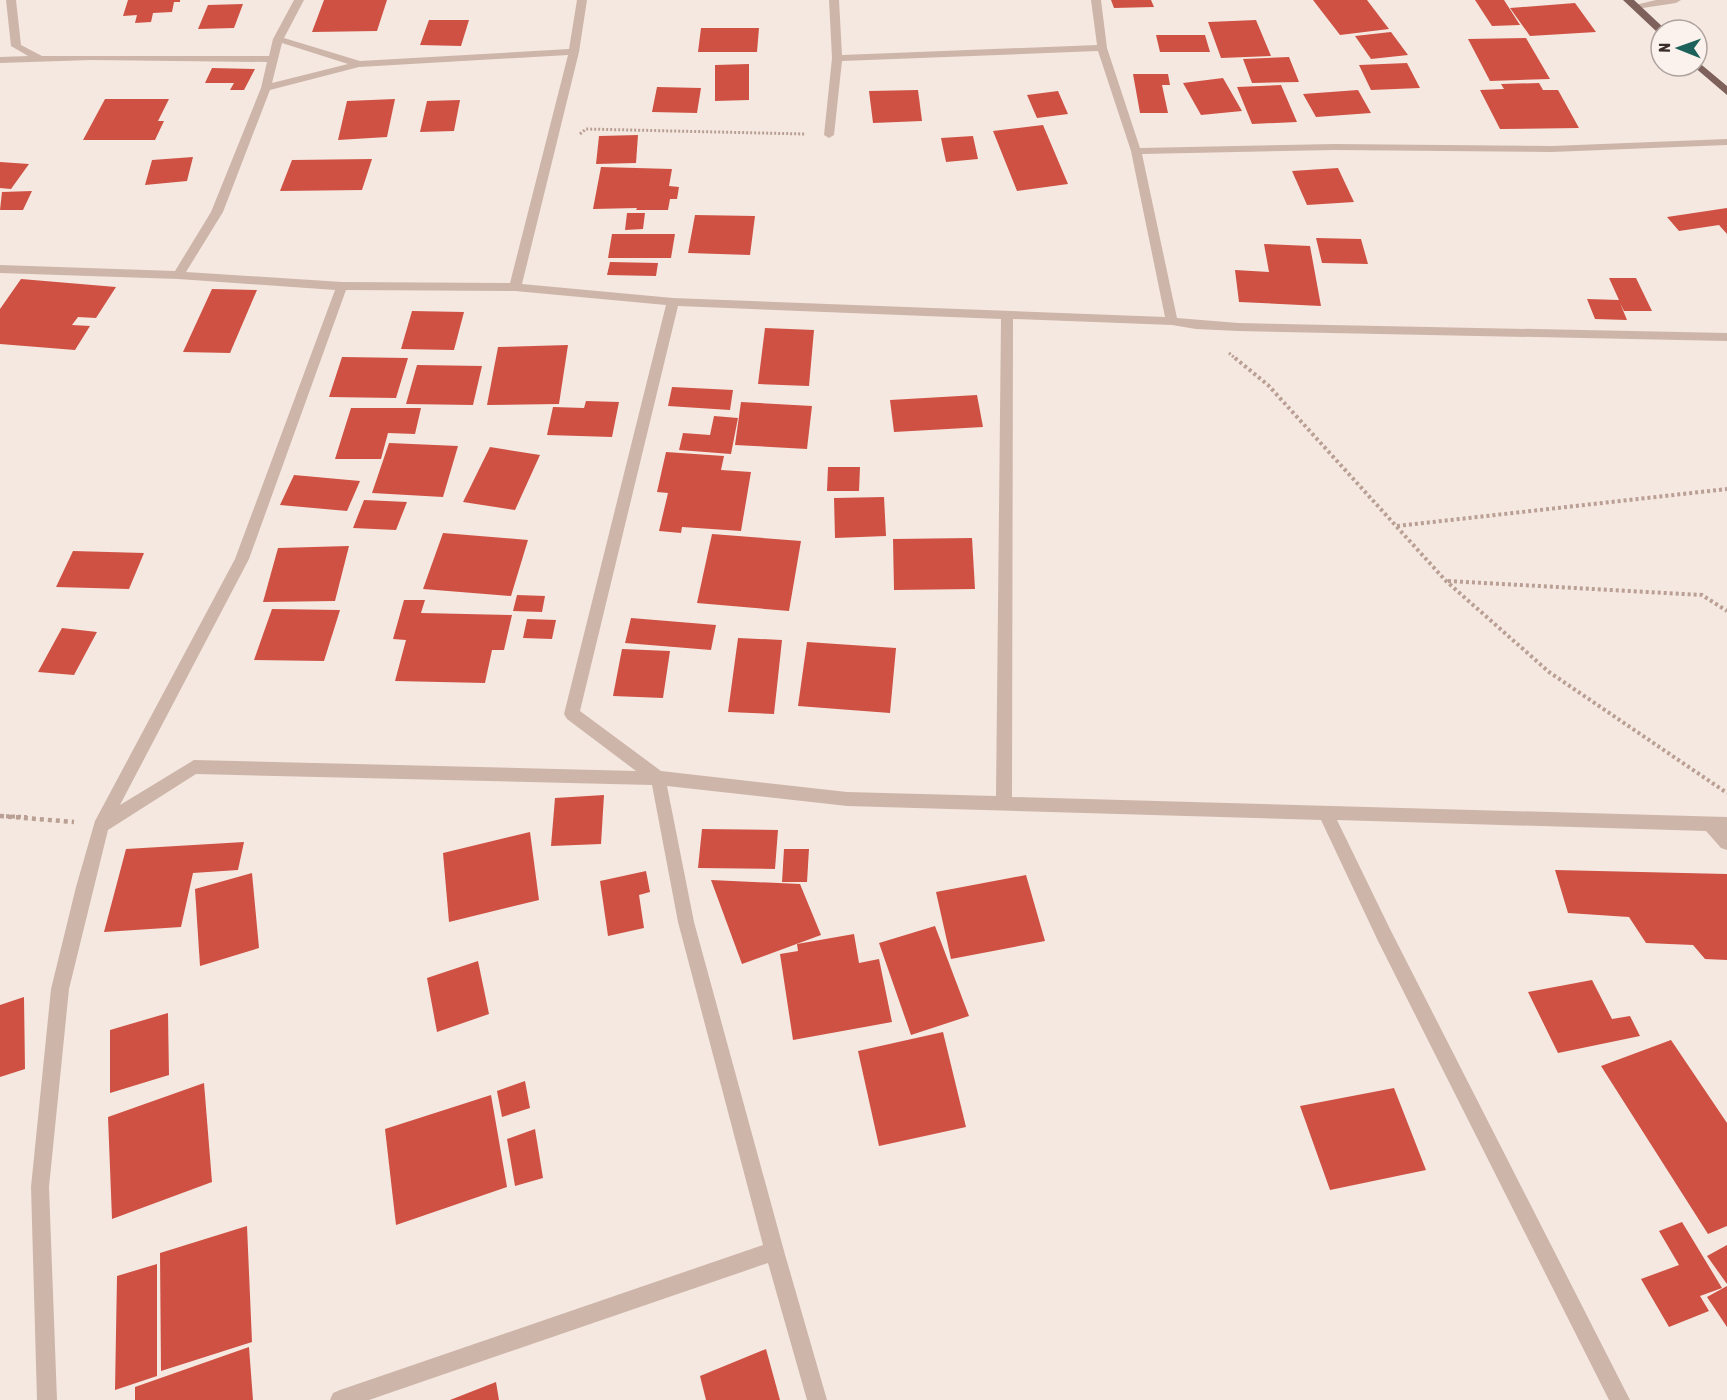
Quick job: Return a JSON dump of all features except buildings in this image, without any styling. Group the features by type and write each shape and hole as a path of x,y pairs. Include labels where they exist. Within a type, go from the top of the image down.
{"main road":[{"path":"1632,3 1649,19"},
{"path":"1709,75 1727,92"}],"street":[{"path":"11,0 16,46 40,59"},
{"path":"178,275 217,212 266,88 278,39 299,0"},
{"path":"515,288 573,52 582,0"},
{"path":"829,135 837,58 834,0"},
{"path":"1096,0 1101,48 1136,150 1172,321"},
{"path":"1632,3 1676,0"},
{"path":"278,39 359,64"},
{"path":"837,58 1101,48"},
{"path":"266,88 359,64 573,52"},
{"path":"0,60 91,57 272,59"},
{"path":"1136,150 1335,147 1552,149 1727,142"},
{"path":"0,269 178,275 342,286 515,288 673,302 1172,321 1196,325 1727,337"},
{"path":"47,1400 40,1187 60,989 84,887 101,825 242,559 342,286"},
{"path":"673,302 572,714 658,778 686,922 816,1400"},
{"path":"1004,804 1007,315"},
{"path":"101,825 194,768 658,778 847,799 1727,824"},
{"path":"1326,813 1384,935 1620,1400"},
{"path":"1709,823 1727,843"},
{"path":"340,1400 774,1251"}],"path":[{"path":"586,129 829,135"},
{"path":"1196,325 1268,385 1446,581 1549,672 1727,793"},
{"path":"1396,526 1727,489"},
{"path":"1446,581 1702,595 1727,611"},
{"path":"0,816 22,816 101,825"}]}
